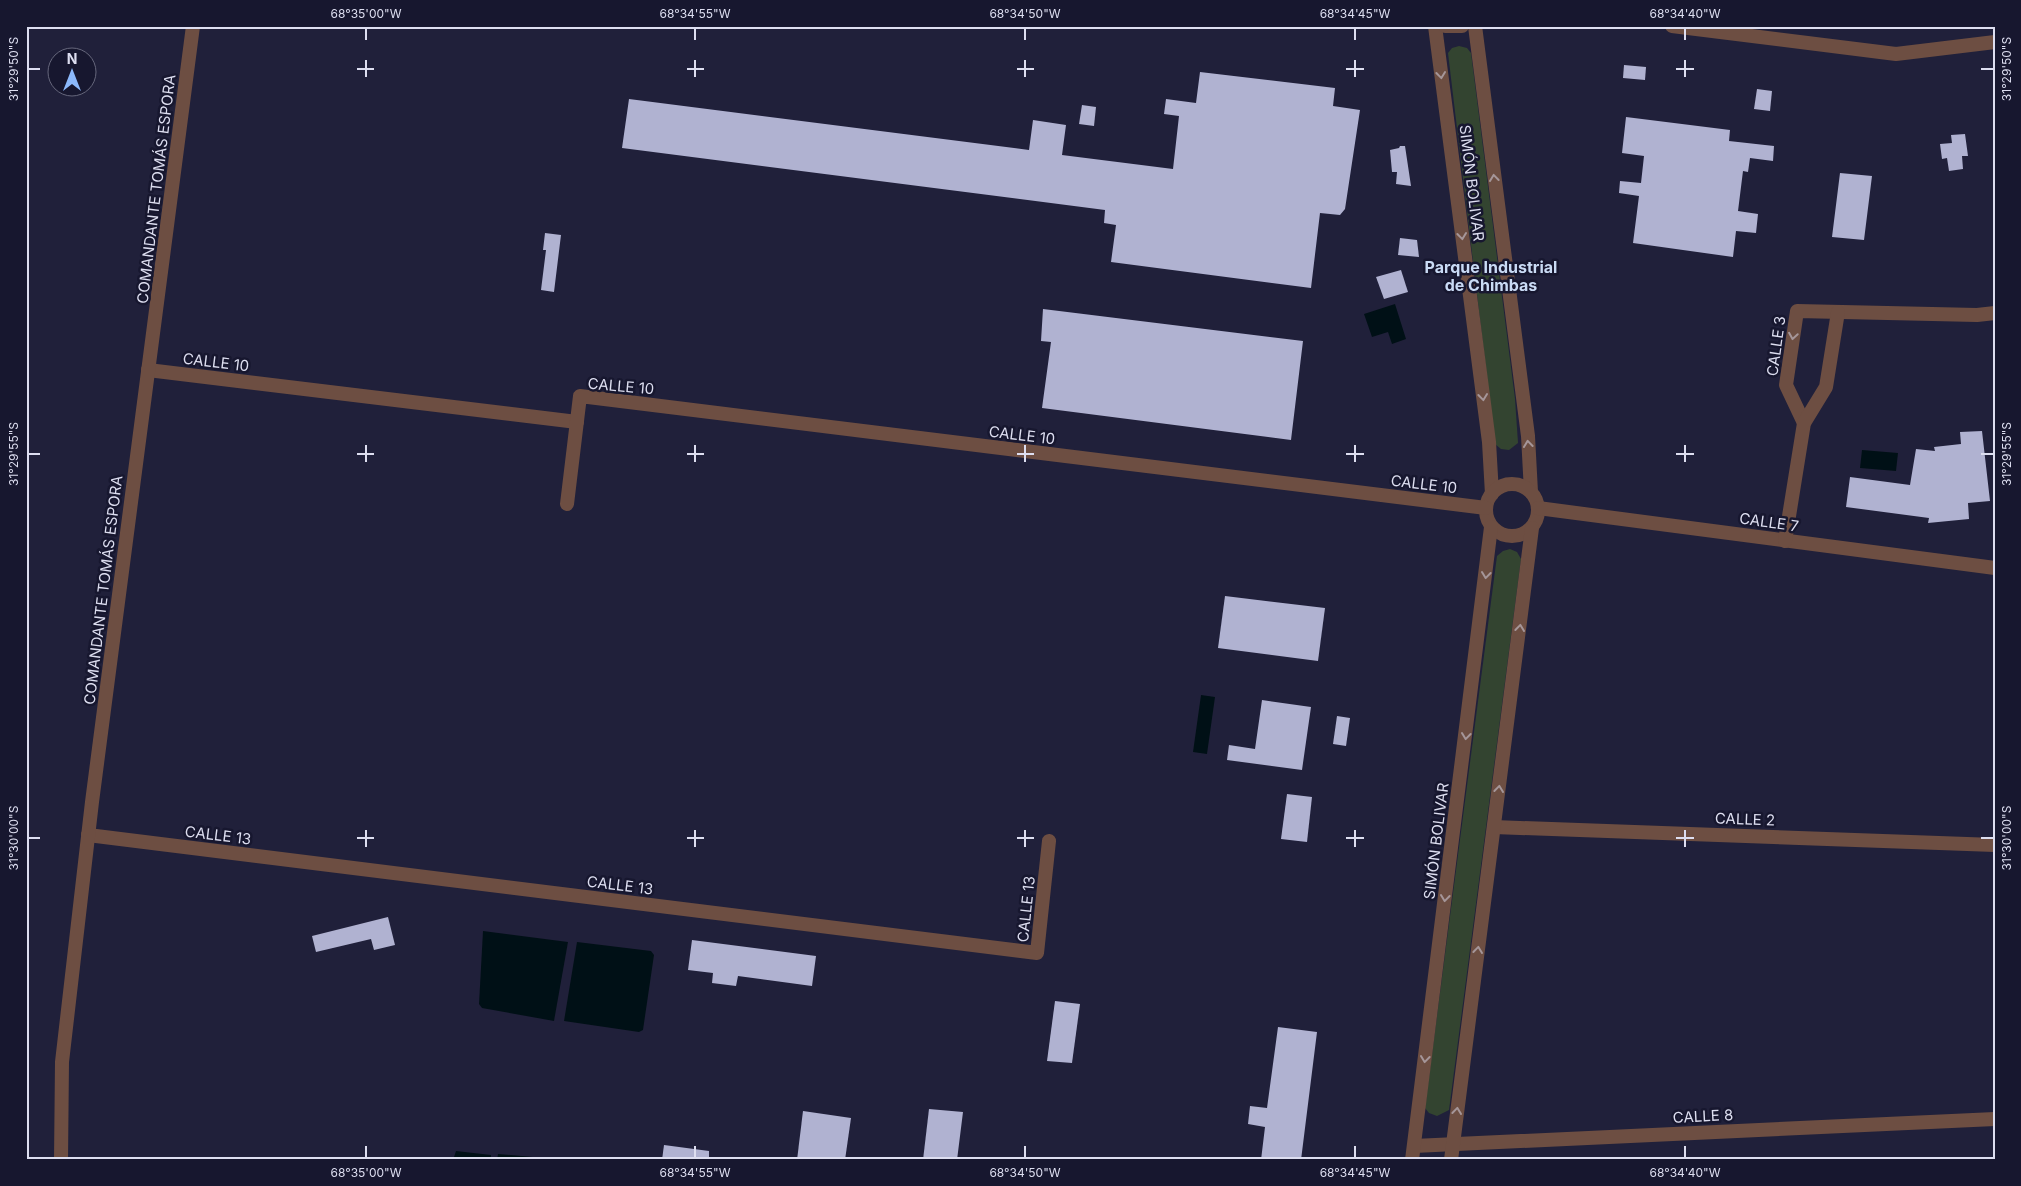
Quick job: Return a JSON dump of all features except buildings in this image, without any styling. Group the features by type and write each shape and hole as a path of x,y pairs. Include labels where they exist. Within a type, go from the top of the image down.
{"street":[{"name":"COMANDANTE TOMÁS ESPORA","path":"61,1160 62,1062 88,835 193,26"},
{"name":"SIMÓN BOLIVAR","path":"1435,26 1489,442 1492,494"},
{"path":"1445,26 1462,26"},
{"name":"SIMÓN BOLIVAR","path":"1475,26 1528,436 1531,492"},
{"path":"1672,26 1705,28 1896,54 1995,42"},
{"name":"CALLE 3","path":"1804,423 1786,385 1797,311 1977,315 1995,313"},
{"path":"1785,540 1804,423 1826,387 1838,312"},
{"name":"CALLE 10","path":"148,370 577,422"},
{"name":"CALLE 10","path":"567,504 580,396 1486,508"},
{"path":"1451,1160 1532,528 1536,522 1538,508 1531,492 1516,484 1498,488 1492,494 1486,508 1487,518 1492,527 1507,536 1516,536 1532,528"},
{"name":"CALLE 7","path":"1538,508 1995,568"},
{"name":"SIMÓN BOLIVAR","path":"1413,1153 1492,527"},
{"name":"CALLE 2","path":"1494,826 1995,845"},
{"name":"CALLE 13","path":"88,835 1037,953 1049,842"},
{"name":"CALLE 8","path":"1413,1153 1453,1144 1995,1119"}],"green space":[{"path":"1459,46 1467,48 1471,53 1515,399 1518,443 1509,450 1501,449 1495,444 1448,53 1452,48"},
{"path":"1510,549 1517,552 1521,559 1449,1110 1437,1116 1429,1113 1425,1108 1497,556 1503,551"}],"shaded area":[{"path":"1395,304 1406,339 1392,344 1388,332 1372,337 1364,314"},
{"path":"1862,450 1898,453 1896,471 1860,468"},
{"path":"1201,695 1215,697 1207,754 1193,752"},
{"path":"483,931 568,942 554,1021 482,1008 479,1004"},
{"path":"577,942 651,951 654,955 643,1030 639,1032 564,1021"},
{"path":"456,1151 491,1155 491,1160 453,1160"},
{"path":"498,1154 533,1157 534,1160 497,1160"}],"district":[{"name":"Parque Industrial de Chimbas","path":"1491,276"}]}
